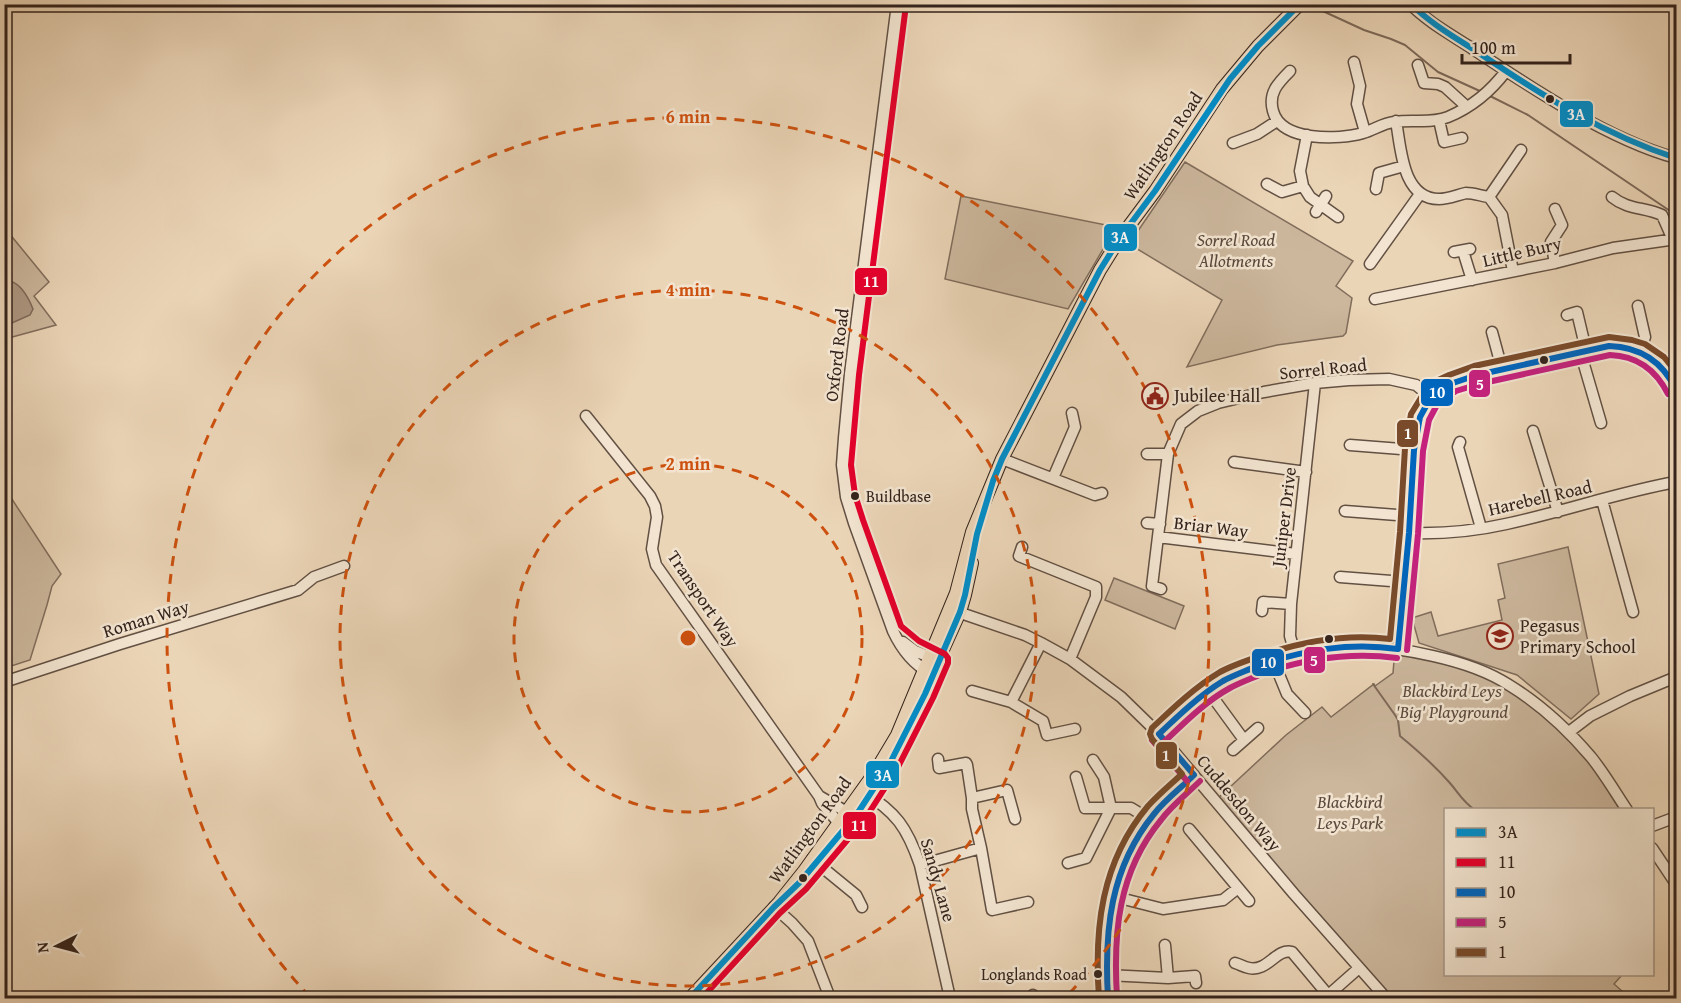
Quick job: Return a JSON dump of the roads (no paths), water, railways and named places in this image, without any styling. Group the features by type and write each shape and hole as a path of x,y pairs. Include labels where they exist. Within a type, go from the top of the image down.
{"main road":[{"name":"Watlington Road","path":"690,999 814,861 844,819 889,765 955,610 965,595 977,534 1002,459 1095,280 1120,238 1226,84 1258,46 1300,4"}],"street":[{"name":"Oxford Road","path":"897,4 849,385 842,465 846,497 893,631 900,645 928,672"},
{"path":"1410,4 1432,22 1506,71 1608,130 1657,153 1677,158"},
{"path":"1354,62 1360,86 1357,104 1365,132"},
{"path":"1418,64 1424,83 1445,87 1468,106"},
{"path":"1290,71 1273,91 1271,101 1277,121 1284,127 1307,135 1335,138 1365,132 1384,123 1439,120 1468,106 1487,93 1506,71"},
{"path":"1439,120 1444,142 1462,138"},
{"path":"1233,143 1257,134 1277,121"},
{"path":"1396,121 1404,166 1410,181 1420,194 1438,199 1469,193 1489,197 1502,215 1513,272"},
{"path":"1307,135 1300,171 1303,186 1310,196 1338,217"},
{"path":"1489,197 1521,150"},
{"path":"1376,189 1379,173 1404,166"},
{"path":"1267,184 1282,192 1303,186"},
{"path":"1370,264 1420,194"},
{"path":"1612,197 1620,204 1635,209 1651,210 1662,215 1675,239"},
{"path":"1555,208 1562,225 1551,242 1555,263"},
{"name":"Little Bury","path":"1375,299 1555,263 1613,248 1675,239"},
{"path":"1462,251 1472,280"},
{"path":"1638,306 1645,337 1640,352"},
{"path":"1567,315 1577,312 1583,350 1601,423"},
{"path":"1492,332 1502,369"},
{"path":"1398,649 1414,450 1420,417 1431,397 1441,388 1453,382 1583,350 1615,345 1640,352 1666,370 1675,383"},
{"name":"Sorrel Road","path":"1161,590 1152,586 1168,454 1181,424 1198,411 1218,403 1264,392 1349,380 1389,379 1416,385 1431,397"},
{"name":"Juniper Drive","path":"1295,654 1290,636 1291,604 1315,383"},
{"path":"1053,478 1075,427 1072,413"},
{"name":"Transport Way","path":"586,416 650,496 655,506 657,517 652,549 656,565 819,796 822,804 844,819"},
{"path":"1533,431 1558,512"},
{"path":"1461,442 1458,447 1481,528"},
{"path":"1350,445 1414,450"},
{"path":"1147,454 1168,454"},
{"path":"1002,459 1095,495 1102,493"},
{"path":"1234,462 1306,472"},
{"name":"Harebell Road","path":"1409,533 1504,525 1677,482"},
{"path":"1602,500 1633,612"},
{"path":"1345,511 1410,516"},
{"path":"1147,523 1160,524"},
{"name":"Briar Way","path":"1158,537 1296,554"},
{"path":"1022,547 1019,555 1099,587 1071,660"},
{"name":"Roman Way","path":"4,682 298,590 314,577 344,566"},
{"path":"1340,577 1404,582"},
{"path":"1262,611 1263,602 1291,604"},
{"name":"Cuddesdon Way","path":"955,610 1041,643 1071,660 1121,697 1159,734 1386,999"},
{"name":"Oxford Road","path":"893,631 915,651 934,659"},
{"path":"1011,702 1041,643"},
{"path":"1159,734 1178,716 1225,680 1273,660 1327,647 1398,649 1450,660 1484,671 1510,685 1538,705 1569,732 1592,758 1626,808"},
{"path":"1273,660 1287,694 1303,707"},
{"path":"1569,732 1590,716 1630,696 1677,677"},
{"path":"972,691 1011,702 1043,721 1047,735 1075,729"},
{"path":"1209,692 1244,740"},
{"path":"1233,750 1258,728"},
{"path":"1068,863 1086,858 1111,808 1104,777 1093,760"},
{"path":"939,767 966,763 972,809 992,910 1028,902"},
{"path":"1108,999 1106,930 1112,896 1128,853 1159,807 1194,776"},
{"path":"1076,777 1085,808 1131,808 1149,819"},
{"path":"972,798 1007,790 1015,819"},
{"name":"Sandy Lane","path":"865,793 895,815 913,845 920,865 950,999"},
{"path":"1654,826 1677,817"},
{"path":"1189,829 1249,901"},
{"path":"920,865 981,848"},
{"path":"1654,850 1677,884"},
{"path":"814,861 856,895 861,907"},
{"path":"1112,896 1163,909 1223,900 1238,888"},
{"path":"777,904 808,941 830,999"},
{"path":"1165,945 1168,978"},
{"path":"1235,963 1250,969 1262,968 1282,952 1292,952 1326,997 1359,968"},
{"path":"1107,975 1168,978 1195,976 1196,983"}],"waterway":[{"path":"1314,7 1364,30 1405,45 1438,72 1482,92"},
{"path":"1490,96 1528,115 1676,215"},
{"path":"1373,684 1398,720 1400,736 1431,764 1473,808"}],"place":[{"name":"Jubilee Hall","path":"1155,396"},
{"name":"Buildbase","path":"855,496"},
{"name":"Pegasus Primary School","path":"1500,636"},
{"name":"Longlands Road","path":"1098,974"}],"park label":[{"name":"Sorrel Road Allotments","path":"1236,250"},
{"name":"Blackbird Leys 'Big' Playground","path":"1452,701"},
{"name":"Blackbird Leys Park","path":"1350,812"}]}
